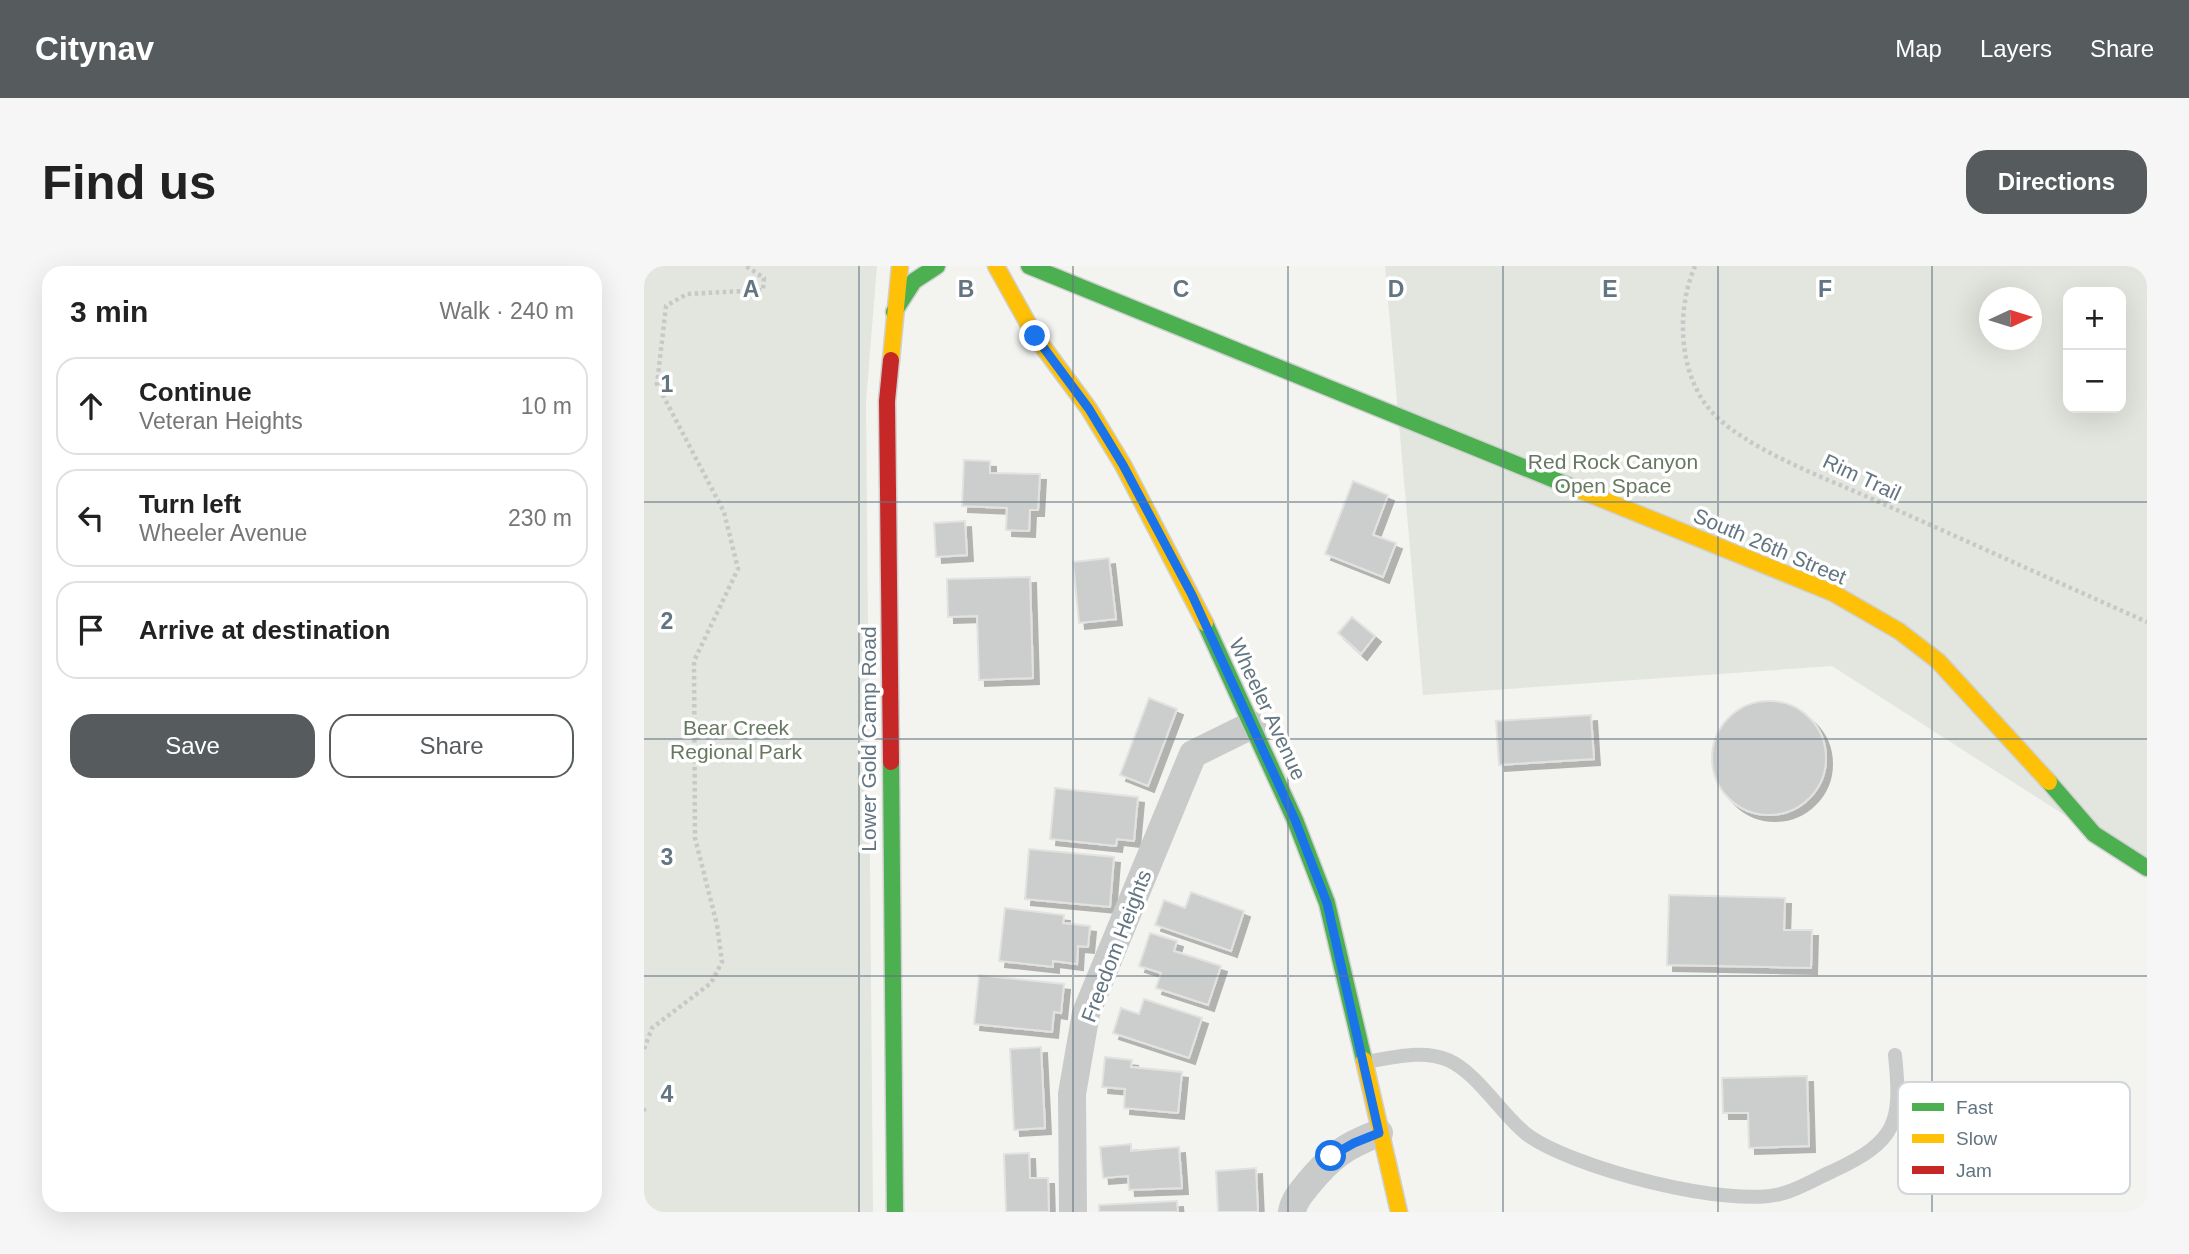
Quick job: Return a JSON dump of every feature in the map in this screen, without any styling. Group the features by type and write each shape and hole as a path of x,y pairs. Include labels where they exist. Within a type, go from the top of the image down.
{"street":[{"name":"Lower Gold Camp Road","path":"895,1212 887,401 893,314 900,266"},
{"path":"893,314 914,281 937,266"},
{"name":"Wheeler Avenue","path":"996,266 1035,336 1089,409 1123,465 1192,595 1295,820 1327,903 1399,1212"},
{"name":"South 26th Street","path":"1029,266 1833,593 1899,631 1938,661 1997,722 2094,834 2147,868"},
{"name":"Freedom Heights","path":"1073,1212 1072,1094 1086,1013 1193,754 1252,725"},
{"path":"1292,1212 1294,1202 1331,1156 1379,1133"}],"lane":[{"path":"1364,1062 1434,1054 1453,1062 1473,1077 1498,1109 1527,1135 1575,1159 1703,1194 1741,1198 1783,1194 1860,1158 1882,1142 1896,1120 1898,1102"},
{"path":"1895,1055 1898,1084"}],"path":[{"path":"644,1049 652,1028 712,983 722,962 717,925 695,838 694,661 738,569 724,512 657,384 666,306 687,294 763,290 764,278 746,266"},
{"name":"Rim Trail","path":"1695,266 1685,300 1683,320 1688,365 1711,411 1732,431 1839,484 2147,622"},
{"path":"644,1108 644,1114"}],"green space":[{"name":"Bear Creek Regional Park","path":"644,266 877,266 866,401 873,1212 644,1212"},
{"name":"Red Rock Canyon Open Space","path":"1385,266 2147,266 2147,862 2094,834 1832,666 1423,695"}],"building":[{"path":"964,460 990,461 990,473 1040,474 1038,510 1030,510 1029,531 1006,530 1007,508 962,506"},
{"path":"1353,481 1388,495 1373,535 1396,543 1383,577 1325,554"},
{"path":"965,521 967,555 936,557 934,523"},
{"path":"1109,558 1116,619 1079,623 1073,562"},
{"path":"1030,577 1033,678 979,680 977,616 948,617 947,579"},
{"path":"1352,617 1375,636 1361,654 1338,633"},
{"path":"1149,698 1177,709 1148,786 1120,775"},
{"path":"1769,701 1791,705 1810,717 1822,736 1826,758 1822,780 1810,799 1791,811 1769,815 1747,811 1728,799 1716,780 1712,758 1716,736 1728,717 1747,705"},
{"path":"1591,715 1594,759 1499,765 1496,721"},
{"path":"1055,788 1138,797 1134,841 1117,839 1116,846 1050,839"},
{"path":"1029,849 1114,857 1110,907 1025,899"},
{"path":"1191,892 1244,911 1231,951 1155,925 1164,900 1185,908"},
{"path":"1669,895 1785,898 1784,930 1812,930 1811,968 1667,965"},
{"path":"1005,908 1064,915 1063,923 1090,926 1088,947 1078,946 1077,964 1053,961 1053,967 999,961"},
{"path":"1150,933 1177,941 1174,951 1221,966 1208,1005 1156,988 1161,973 1139,966"},
{"path":"979,975 1064,984 1061,1013 1054,1012 1052,1032 974,1024"},
{"path":"1144,999 1202,1018 1189,1058 1113,1033 1121,1008 1139,1014"},
{"path":"1041,1047 1045,1128 1014,1130 1010,1049"},
{"path":"1105,1057 1132,1060 1131,1067 1182,1072 1178,1113 1124,1108 1125,1089 1102,1087"},
{"path":"1807,1076 1809,1146 1749,1148 1748,1113 1723,1113 1722,1078"},
{"path":"1131,1144 1131,1151 1179,1147 1182,1188 1129,1190 1128,1176 1103,1178 1100,1147"},
{"path":"1029,1153 1030,1178 1048,1178 1049,1212 1006,1212 1004,1154"},
{"path":"1256,1168 1258,1212 1218,1212 1216,1171"},
{"path":"1177,1201 1178,1212 1099,1212 1099,1205"}],"traffic: fast":[{"path":"894,312 914,281 937,266"},
{"path":"1029,266 1577,489"},
{"path":"1205,623 1295,820 1327,903 1364,1060"},
{"path":"891,762 895,1212"},
{"path":"2049,782 2094,834 2147,868"}],"traffic: slow":[{"path":"891,360 900,266"},
{"path":"996,266 1035,336 1089,409 1123,465 1205,623"},
{"path":"1577,489 1833,593 1899,631 1938,661 2049,782"},
{"path":"1364,1060 1399,1212"}],"traffic: jam":[{"path":"891,360 887,401 891,762"}],"route":[{"path":"1035,336 1089,409 1123,465 1192,595 1295,820 1327,903 1379,1133 1331,1156"}]}
